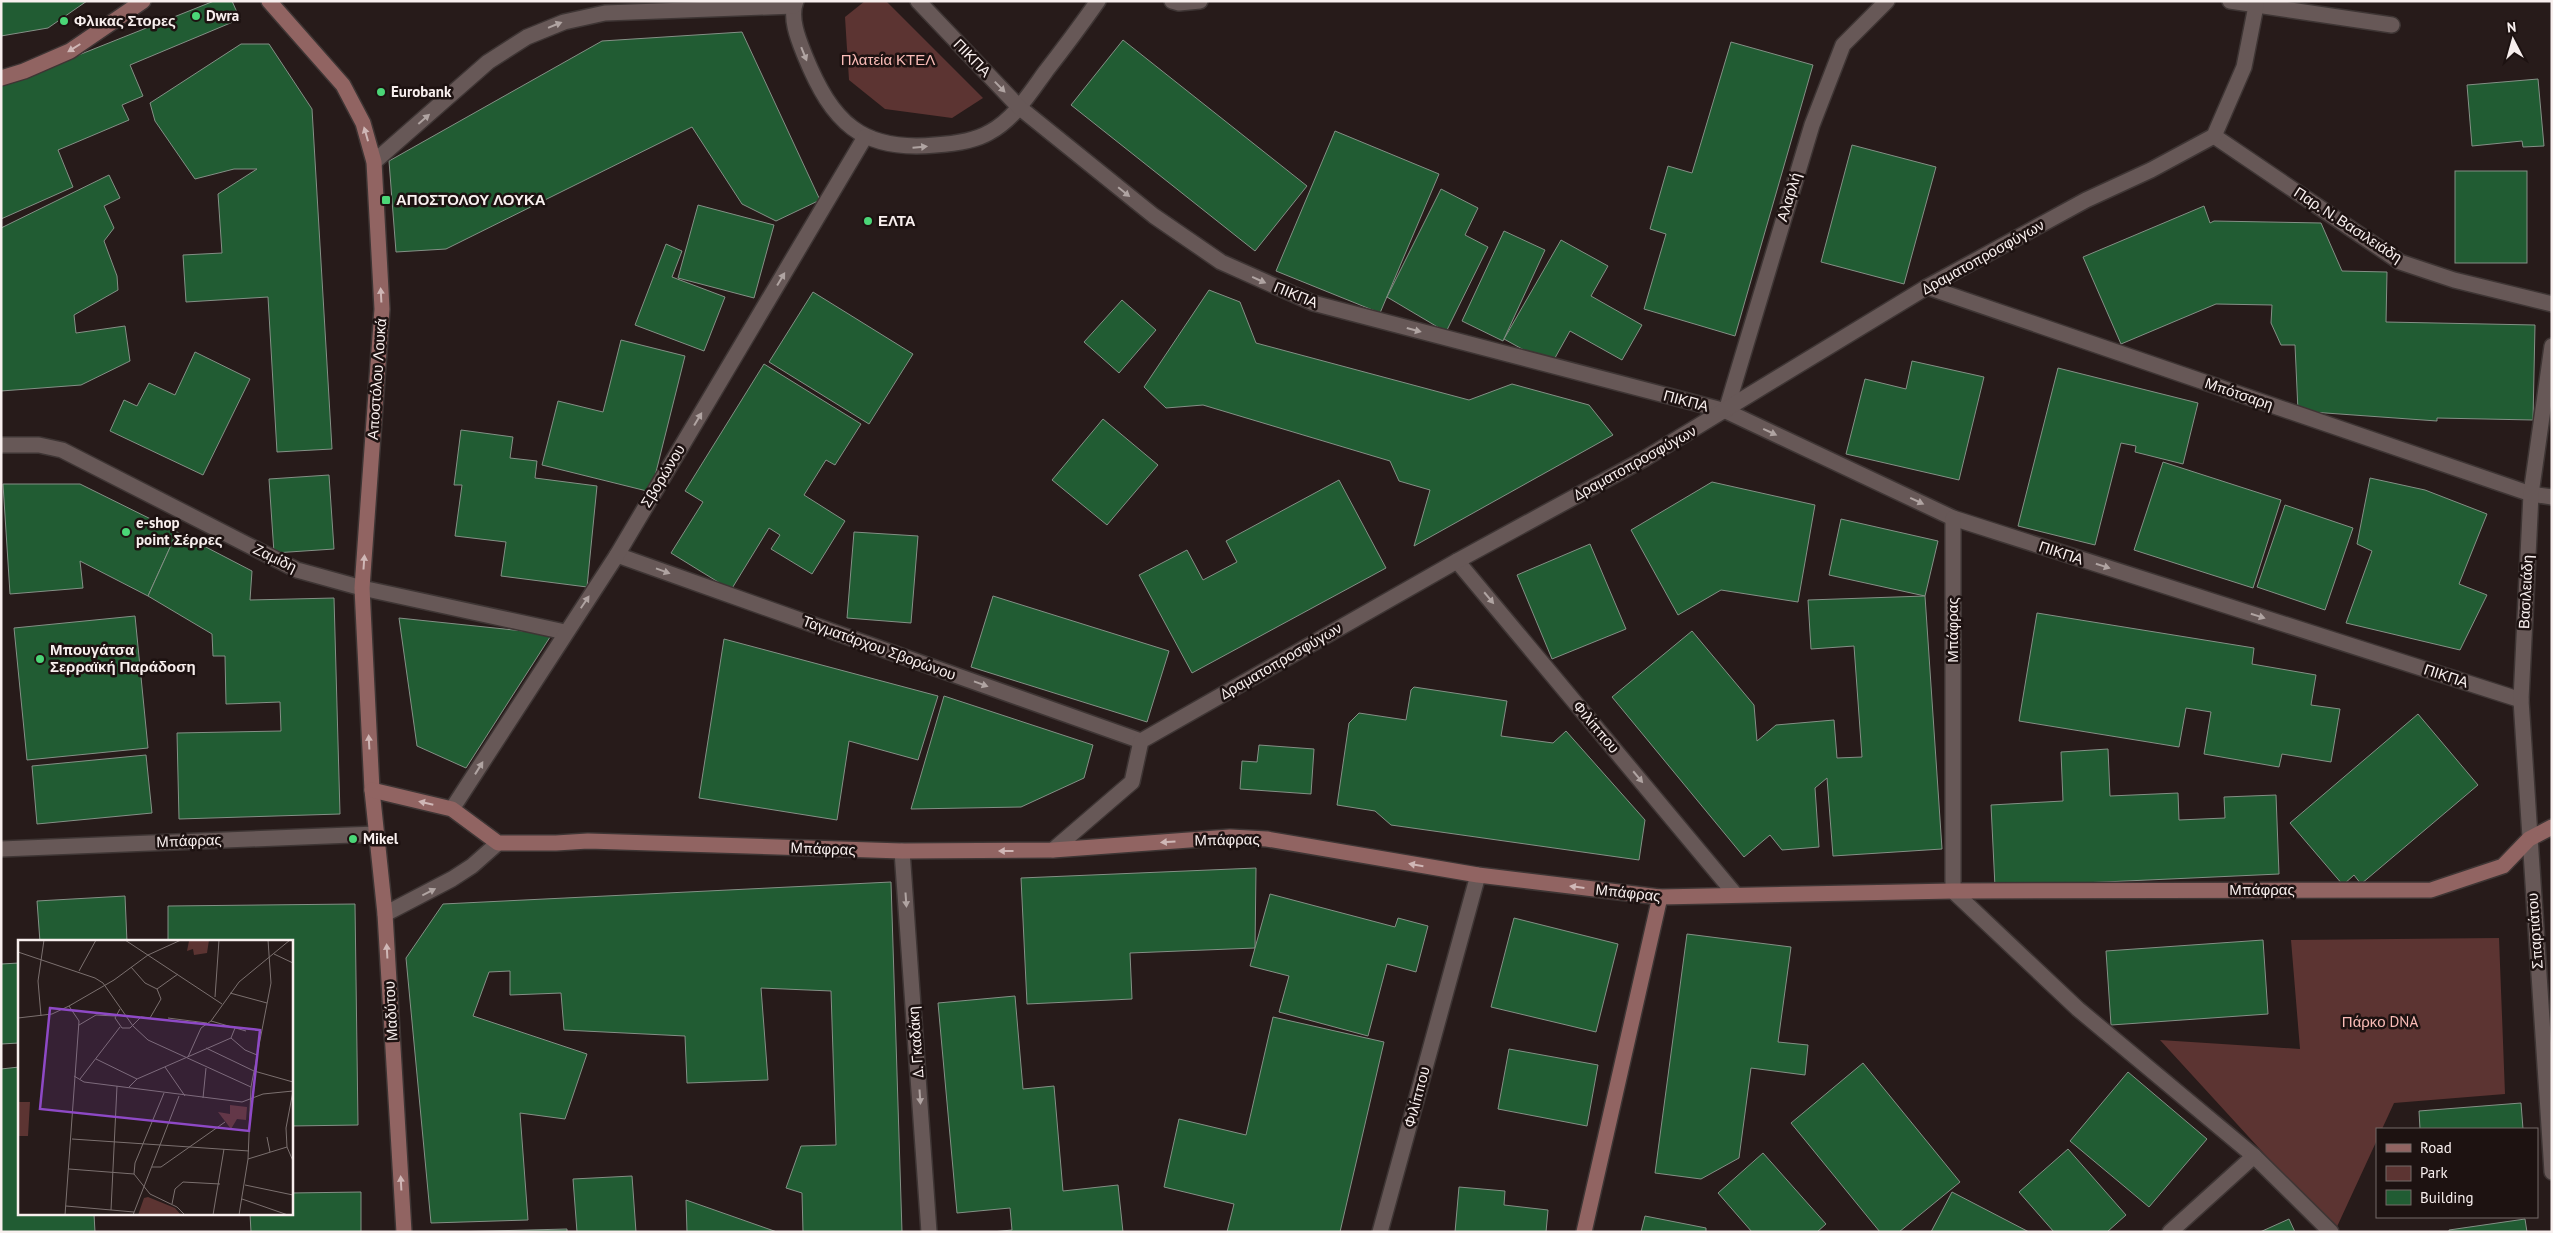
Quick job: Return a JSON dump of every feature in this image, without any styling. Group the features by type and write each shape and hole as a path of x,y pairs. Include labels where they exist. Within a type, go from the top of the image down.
{"street":[{"path":"1,78 24,71 70,51 143,1"},
{"name":"Αποστόλου Λουκά","path":"269,1 343,85 363,123 374,162 382,309 362,588 372,790"},
{"name":"ΠΙΚΠΑ","path":"918,1 1019,107 1154,216 1221,262 1269,284 1313,303 1726,411 1953,518 2521,700"},
{"path":"374,162 488,62 527,37 564,22 605,13 795,4 797,36 823,94 846,124 865,138 886,145 908,148 952,144 990,133 1019,107 1098,1"},
{"path":"1172,1 1179,3 1200,1"},
{"name":"Αλαρλή","path":"1726,411 1812,125 1843,45 1887,1"},
{"path":"2230,1 2392,25"},
{"path":"2214,136 2244,67 2256,6"},
{"name":"Δραματοπροσφύγων","path":"1141,742 1458,561 1644,459 1726,411 1821,350 1927,287 2086,200 2214,136"},
{"name":"Παρ. Ν. Βασιλειάδη","path":"2214,136 2400,262 2454,280 2552,304"},
{"name":"Σβορώνου","path":"452,809 617,554 865,138"},
{"name":"Μπότσαρη","path":"1927,287 2531,494 2552,496"},
{"name":"Βασιλειάδη","path":"2529,839 2521,700 2531,494 2552,346"},
{"name":"Ζαμίδη","path":"1,445 39,445 62,450 297,570 362,588 565,632"},
{"name":"Μπάφρας","path":"1953,518 1953,892"},
{"name":"Ταγματάρχου Σβορώνου","path":"617,554 1141,742"},
{"name":"Φιλίππου","path":"1458,561 1735,894"},
{"path":"1053,850 1132,782 1141,742"},
{"path":"372,790 452,809 498,843 472,866 452,879 385,914"},
{"name":"Μαδύτου","path":"372,790 385,914 404,1232"},
{"name":"Μπάφρας","path":"498,843 588,841 902,852 1053,850 1239,838 1267,839 1478,875 1660,897 1735,894 1953,892 2431,890 2503,866 2529,839 2552,827"},
{"name":"Μπάφρας","path":"1,849 376,834"},
{"name":"Σπαρτιάτου","path":"2529,839 2552,1172"},
{"name":"Δ. Γκαδάκη","path":"902,852 929,1232"},
{"name":"Φιλίππου","path":"1380,1232 1478,875"},
{"path":"1953,892 2078,1009 2254,1156 2331,1232"},
{"path":"1584,1232 1660,897"},
{"path":"2170,1232 2254,1156"}],"green space":[{"name":"Πλατεία ΚΤΕΛ","path":"865,1 886,1 983,98 952,118 885,109 849,80 845,17"},
{"name":"Πάρκο DNA","path":"2499,938 2505,1094 2394,1103 2382,1128 2376,1128 2376,1142 2335,1231 2160,1040 2300,1049 2291,940"}],"building":[{"path":"1,1 87,1 48,28 1,36"},
{"path":"214,1 232,1 240,19 130,65 143,96 122,105 129,120 58,150 73,187 1,219 1,86"},
{"path":"742,32 820,200 776,221 742,204 692,127 446,249 396,252 389,161 602,41"},
{"path":"1123,40 1307,186 1255,251 1071,105"},
{"path":"1731,42 1813,65 1735,336 1644,309 1666,234 1650,229 1668,166 1692,173"},
{"path":"241,44 269,44 312,109 332,449 277,452 268,297 186,302 183,255 222,253 218,194 257,169 234,169 195,179 155,121 150,103"},
{"path":"2538,79 2544,146 2523,147 2522,141 2472,146 2467,85"},
{"path":"1335,131 1439,174 1380,313 1276,271"},
{"path":"1852,145 1936,167 1904,284 1821,262"},
{"path":"2455,171 2527,171 2527,263 2455,263"},
{"path":"109,175 120,198 104,206 114,228 104,241 117,276 118,290 74,315 76,333 125,326 130,361 81,385 1,391 1,228"},
{"path":"1441,189 1478,208 1465,235 1488,247 1446,332 1387,297"},
{"path":"698,205 774,225 754,298 678,278"},
{"path":"2204,206 2210,223 2214,221 2321,223 2342,271 2387,272 2386,322 2535,325 2533,420 2437,418 2437,421 2298,411 2295,345 2281,345 2271,323 2272,305 2216,304 2121,344 2083,257"},
{"path":"1504,231 1545,250 1503,341 1462,321"},
{"path":"1561,240 1608,266 1591,296 1642,325 1622,360 1570,331 1551,365 1504,339"},
{"path":"666,244 682,251 672,277 725,297 704,351 635,325"},
{"path":"1209,290 1240,302 1256,343 1469,400 1512,384 1589,405 1613,435 1414,546 1430,490 1399,481 1390,461 1203,405 1166,408 1144,387"},
{"path":"813,292 913,354 869,424 769,362"},
{"path":"1122,300 1156,330 1119,373 1084,342"},
{"path":"621,340 685,356 651,492 542,465 558,401 603,412"},
{"path":"195,352 250,379 203,475 110,431 124,400 137,406 149,383 175,395"},
{"path":"1912,361 1984,377 1959,480 1846,454 1865,379 1906,389"},
{"path":"764,364 861,424 835,465 826,460 804,495 845,521 812,574 771,549 780,535 769,528 731,590 671,553 703,502 685,491"},
{"path":"2058,368 2198,403 2183,464 2135,452 2136,446 2121,443 2095,545 2018,526"},
{"path":"1103,419 1158,465 1107,525 1052,480"},
{"path":"461,430 513,437 510,458 537,461 535,478 597,486 587,587 501,576 506,542 455,536 462,485 454,485"},
{"path":"2163,462 2281,500 2253,588 2134,550"},
{"path":"329,475 334,549 274,553 269,479"},
{"path":"2370,478 2425,490 2487,514 2459,584 2487,595 2460,650 2346,623 2372,551 2357,544"},
{"path":"1339,480 1386,568 1192,673 1139,575 1187,550 1203,580 1237,562 1226,541"},
{"path":"1712,482 1815,505 1798,602 1721,590 1678,615 1631,530"},
{"path":"3,484 80,484 177,532 148,596 80,561 83,588 10,594"},
{"path":"2285,505 2353,528 2325,610 2257,587"},
{"path":"1841,519 1938,541 1925,596 1829,575"},
{"path":"177,532 252,571 250,600 334,598 340,814 179,819 177,733 281,731 280,702 226,704 225,656 213,656 212,634 148,596"},
{"path":"854,532 918,536 911,623 847,618"},
{"path":"1590,544 1626,629 1552,659 1517,575"},
{"path":"993,596 1169,651 1147,722 971,667"},
{"path":"1925,596 1942,849 1833,856 1827,778 1815,788 1819,847 1782,850 1770,835 1744,857 1612,697 1692,631 1754,705 1757,741 1776,725 1834,720 1837,758 1862,757 1854,646 1811,649 1808,600"},
{"path":"2037,613 2254,648 2252,664 2316,675 2311,705 2340,709 2331,762 2282,754 2279,767 2204,754 2211,712 2186,708 2179,747 2019,721"},
{"path":"135,616 148,748 27,760 14,628"},
{"path":"399,618 552,634 466,768 417,746"},
{"path":"724,639 938,696 918,760 849,741 837,820 699,798"},
{"path":"1414,687 1507,701 1501,736 1553,743 1566,731 1645,820 1639,860 1391,825 1375,811 1337,805 1349,723 1359,713 1406,720 1411,690"},
{"path":"944,696 1093,745 1084,778 1021,807 911,809"},
{"path":"2418,714 2478,785 2361,884 2354,875 2343,885 2290,823"},
{"path":"1259,745 1314,749 1311,794 1240,789 1242,761 1257,762"},
{"path":"2108,749 2110,796 2178,793 2179,820 2225,818 2224,797 2276,795 2279,874 1995,887 1991,805 2063,801 2061,752"},
{"path":"146,755 152,813 37,824 32,766"},
{"path":"1256,868 1255,948 1130,953 1132,999 1027,1004 1021,878"},
{"path":"891,882 902,1232 803,1232 802,1193 786,1188 801,1146 836,1145 831,991 761,988 768,1080 687,1083 685,1036 564,1030 561,993 510,995 510,971 489,972 473,1016 587,1054 565,1119 520,1113 528,1220 431,1223 406,958 443,904"},
{"path":"1270,894 1395,927 1398,918 1428,926 1416,972 1387,964 1368,1036 1279,1012 1289,976 1250,966"},
{"path":"125,896 127,940 40,940 37,901"},
{"path":"355,904 358,1125 292,1126 292,940 168,940 168,906"},
{"path":"1514,918 1618,944 1596,1032 1491,1007"},
{"path":"1687,934 1791,947 1778,1042 1808,1045 1805,1075 1751,1068 1739,1158 1701,1179 1655,1173"},
{"path":"2263,940 2268,1014 2111,1025 2106,951"},
{"path":"18,963 18,1043 1,1044 1,964"},
{"path":"1015,996 1023,1089 1054,1086 1063,1191 1118,1185 1123,1232 992,1232 1012,1230 1010,1208 957,1213 938,1003"},
{"path":"1273,1017 1384,1042 1340,1232 1227,1232 1234,1204 1164,1187 1179,1119 1246,1135"},
{"path":"1509,1049 1598,1065 1587,1126 1498,1109"},
{"path":"1863,1063 1960,1182 1899,1232 1880,1232 1791,1123"},
{"path":"18,1067 18,1216 94,1216 95,1232 1,1232 1,1069"},
{"path":"2128,1072 2207,1139 2149,1207 2070,1141"},
{"path":"2521,1103 2523,1128 2420,1128 2419,1111"},
{"path":"2068,1149 2126,1215 2107,1232 2054,1232 2019,1192"},
{"path":"1763,1153 1826,1224 1817,1232 1752,1232 1718,1193"},
{"path":"632,1176 636,1232 577,1232 573,1179"},
{"path":"1459,1187 1505,1191 1504,1205 1548,1210 1546,1232 1455,1232"},
{"path":"361,1192 361,1232 251,1232 250,1216 292,1216 292,1193"},
{"path":"1952,1192 2029,1232 1931,1232"},
{"path":"686,1200 777,1232 687,1232"},
{"path":"1645,1216 1706,1228 1706,1232 1641,1232"},
{"path":"2289,1219 2295,1232 2260,1232"},
{"path":"2525,1219 2527,1232 2449,1232 2449,1230"},
{"path":"567,1229 567,1232 451,1232"}],"place":[{"name":"Dwra","path":"196,16"},
{"name":"Φλικας Στορες","path":"64,21"},
{"name":"Eurobank","path":"381,92"},
{"name":"ΑΠΟΣΤΟΛΟΥ ΛΟΥΚΑ","path":"386,200"},
{"name":"ΕΛΤΑ","path":"868,221"},
{"name":"e-shop point Σέρρες","path":"126,532"},
{"name":"Μπουγάτσα Σερραϊκή Παράδοση","path":"40,659"},
{"name":"Mikel","path":"353,839"}]}
